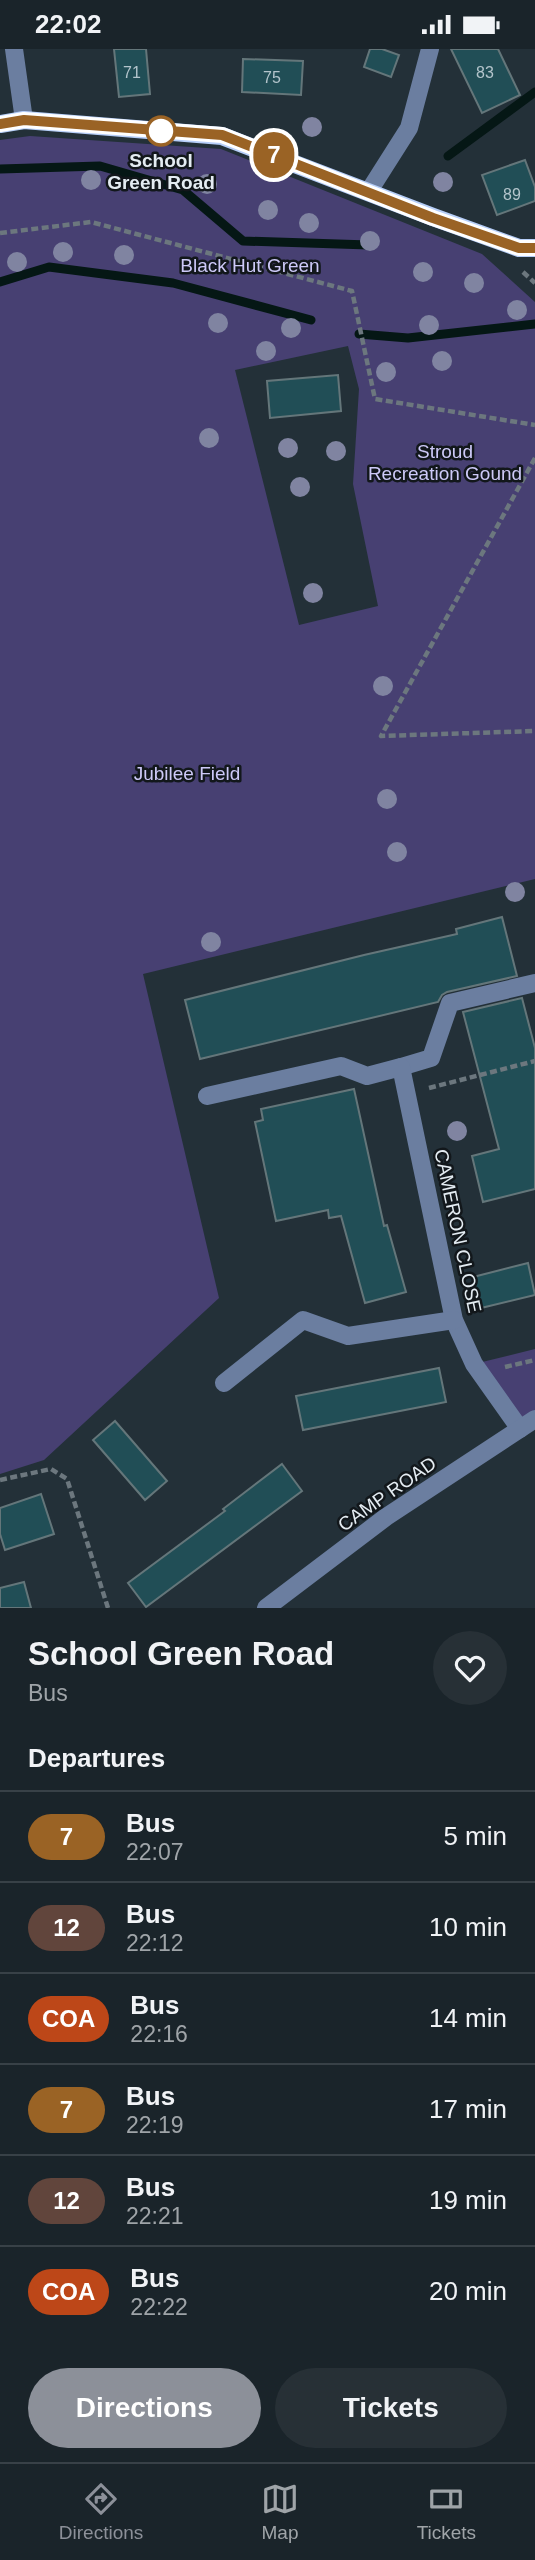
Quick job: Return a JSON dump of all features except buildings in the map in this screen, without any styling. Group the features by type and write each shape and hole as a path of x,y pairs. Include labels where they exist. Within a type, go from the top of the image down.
{"main road":[{"path":"0,124 24,120 222,135 433,218 519,248 535,248"}],"street":[{"path":"14,49 24,120"},
{"path":"369,191 409,128 430,49"},
{"path":"207,1096 341,1066 367,1076 431,1058 450,1003 535,983"},
{"name":"CAMERON CLOSE","path":"401,1067 454,1320 474,1364 528,1424"},
{"path":"224,1383 303,1319 348,1336 454,1320"},
{"name":"CAMP ROAD","path":"266,1608 386,1517 528,1424"}],"path":[{"path":"0,233 91,222 352,291 376,399 535,425"},
{"path":"535,458 381,736 535,730"},
{"path":"408,1094 535,1061"},
{"path":"0,1480 51,1469 67,1479 108,1608"}],"green space":[{"path":"30,136 221,149 482,254 535,302 535,879 143,974 219,1298 44,1460 0,1474 0,140","holes":["348,346 359,389 353,484 378,606 299,625 235,370"]},
{"path":"535,1349 535,1419 520,1429 474,1364"}],"waterway":[{"path":"448,156 535,92"},
{"path":"0,169 100,166 183,190 243,241 369,245"},
{"path":"0,282 49,267 173,283 311,320"},
{"path":"359,334 408,338 535,324"}],"bus line":[{"name":"7","path":"0,124 24,120 222,135 433,218 519,248 535,248"}],"place":[{"name":"School Green Road","path":"161,131"}],"park label":[{"name":"Black Hut Green","path":"250,265"},
{"name":"Stroud Recreation Gound","path":"445,462"},
{"name":"Jubilee Field","path":"187,773"}]}
